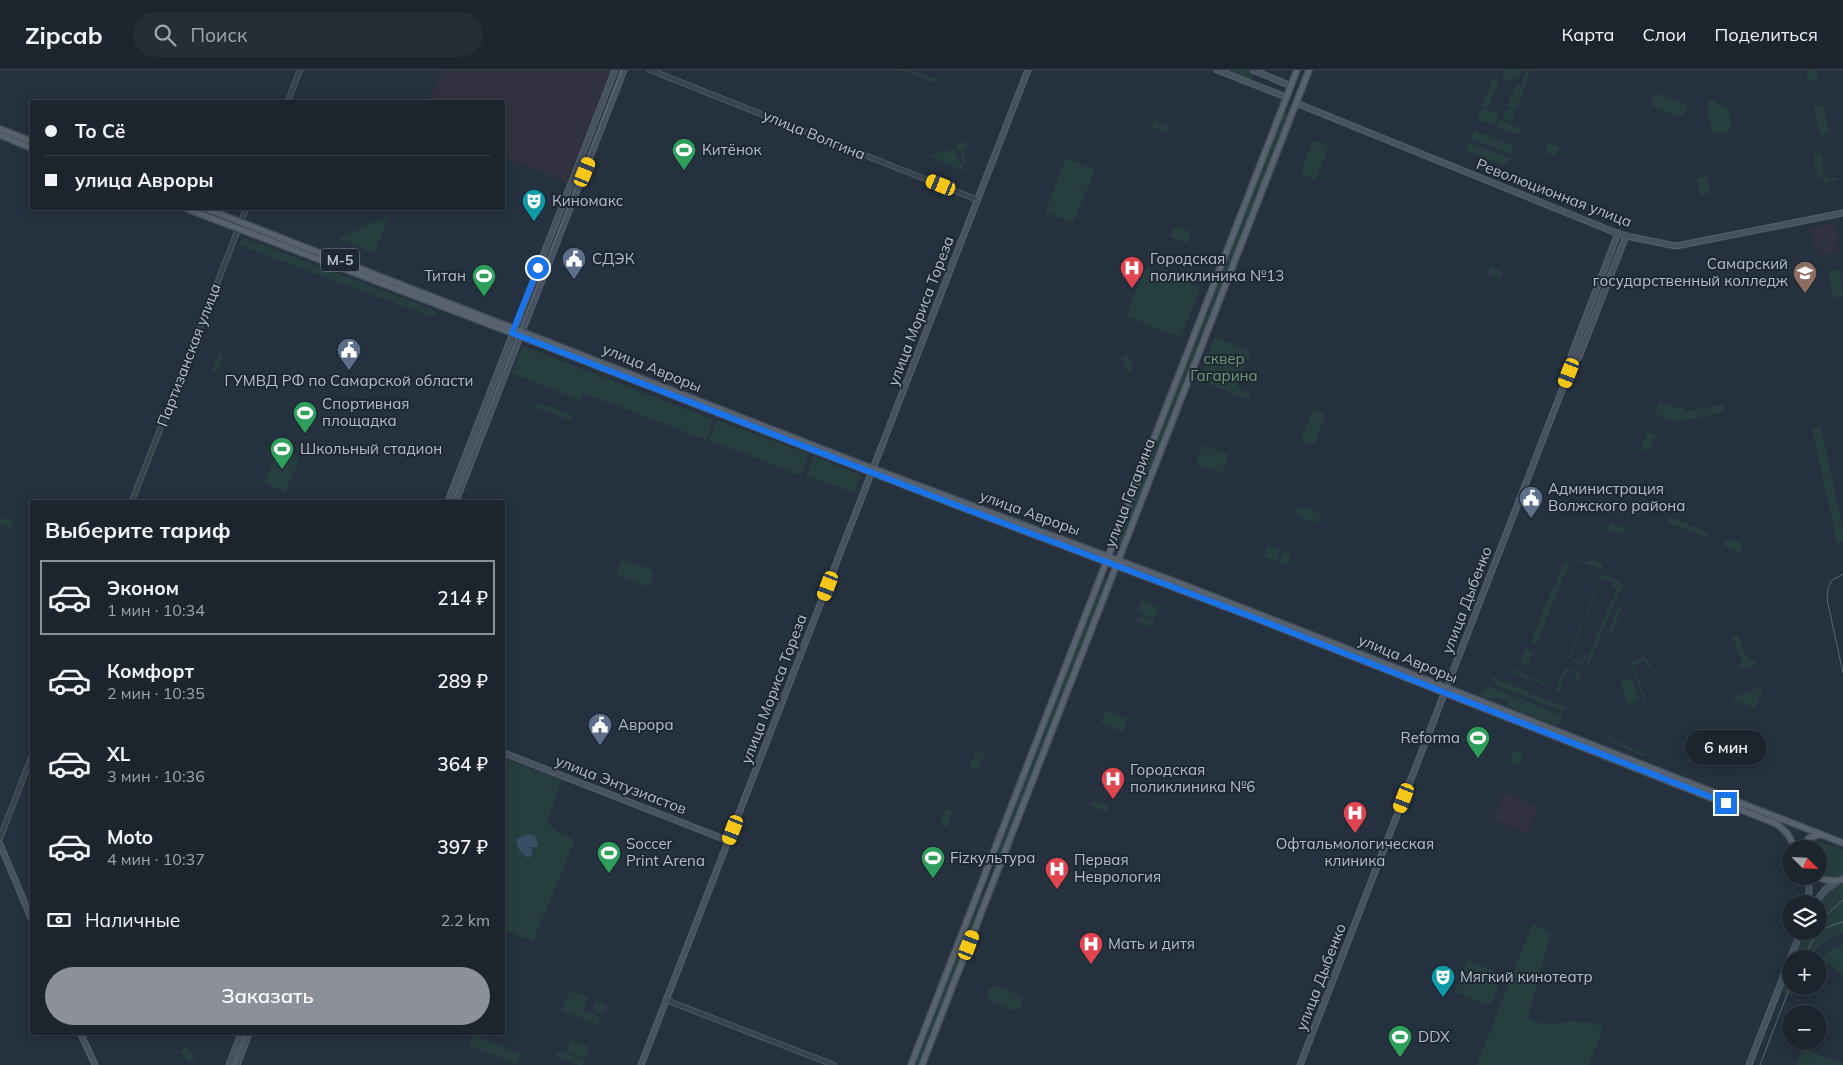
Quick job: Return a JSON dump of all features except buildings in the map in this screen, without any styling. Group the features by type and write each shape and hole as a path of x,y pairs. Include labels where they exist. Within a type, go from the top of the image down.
{"main road":[{"path":"448,500 615,70"},
{"path":"456,500 624,70"},
{"name":"улица Мориса Тореза","path":"641,1065 1028,70"},
{"name":"Революционная улица","path":"1217,70 1626,236 1676,246 1843,212"},
{"path":"1253,70 1291,86 1296,103"},
{"name":"улица Гагарина","path":"911,1065 1297,70"},
{"name":"улица Гагарина","path":"922,1065 1309,70"},
{"path":"0,129 30,141"},
{"path":"0,135 30,148"},
{"name":"улица Авроры","path":"190,210 522,333 872,470 1117,562 1843,843"},
{"name":"улица Авроры","path":"210,210 514,330"},
{"path":"1572,367 1570,360 1618,233"},
{"name":"улица Дыбенко","path":"1300,1065 1572,367 1576,362 1626,236"},
{"name":"улица Авроры","path":"1446,690 1770,821 1784,829 1791,840"},
{"name":"улица Энтузиастов","path":"505,753 729,840"},
{"path":"1808,840 1815,835 1821,835"},
{"path":"0,844 30,916"},
{"path":"1828,880 1841,880"},
{"path":"1821,895 1826,889 1841,880"},
{"path":"981,885 991,889"},
{"path":"1749,1064 1797,940"},
{"path":"81,1035 95,1065"},
{"path":"229,1065 241,1035"},
{"path":"237,1065 249,1035"}],"street":[{"path":"288,100 300,70"},
{"name":"улица Волгина","path":"650,70 978,200"},
{"name":"Партизанская улица","path":"132,500 246,210"},
{"path":"1570,360 1576,362"},
{"path":"0,838 30,761"},
{"path":"666,1000 834,1065"}],"shaded area":[{"path":"442,70 611,70 567,182 505,157 505,100 429,100"},
{"path":"1835,223 1839,244 1835,245 1836,252 1819,255 1818,250 1814,247 1810,228"},
{"path":"1504,793 1538,807 1527,833 1493,819"}],"green space":[{"path":"901,70 911,70 936,79 935,83"},
{"path":"1221,70 1245,70 1255,74 1251,82"},
{"path":"1505,70 1522,70 1518,80 1513,78 1511,82 1502,79"},
{"path":"1527,70 1531,70 1516,110 1507,106 1516,84 1521,85"},
{"path":"1806,70 1816,70 1818,79 1808,81"},
{"path":"1493,78 1499,80 1488,108 1482,106"},
{"path":"1656,92 1688,105 1682,118 1650,105"},
{"path":"1716,100 1720,105 1729,110 1732,125 1726,133 1713,133 1708,105 1709,101"},
{"path":"1823,105 1829,133 1820,135 1814,106"},
{"path":"1482,108 1499,114 1495,126 1477,119"},
{"path":"1506,108 1515,111 1511,122 1503,118"},
{"path":"1285,112 1288,114 1121,544 1118,545 1117,543"},
{"path":"1154,120 1170,126 1167,133 1152,127"},
{"path":"1499,120 1521,129 1518,135 1496,127"},
{"path":"1474,130 1514,146 1511,154 1471,139"},
{"path":"966,140 968,145 963,150 965,160 967,159 964,165 960,151 957,151 955,147"},
{"path":"1313,140 1329,147 1316,180 1300,173"},
{"path":"1469,142 1510,158 1506,166 1466,151"},
{"path":"1548,143 1559,147 1556,156 1545,152"},
{"path":"953,148 966,172 930,157 943,150 945,152"},
{"path":"1821,154 1826,179 1837,177 1838,180 1827,182 1828,185 1825,186 1823,177 1818,178 1813,155"},
{"path":"1066,158 1095,170 1073,223 1045,212"},
{"path":"1707,176 1710,194 1700,195 1697,178"},
{"path":"389,216 374,254 338,238"},
{"path":"1174,226 1191,232 1187,243 1170,237"},
{"path":"242,237 435,310 437,315 432,317 239,245"},
{"path":"1617,246 1618,248 1574,360 1615,247"},
{"path":"1491,266 1503,272 1500,279 1488,274"},
{"path":"1146,267 1200,288 1181,338 1126,316"},
{"path":"1840,269 1843,296 1833,298 1828,272"},
{"name":"сквер Гагарина","path":"1215,337 1251,351 1237,387 1251,393 1249,400 1199,380"},
{"path":"523,346 714,420 706,440 583,393 580,401 512,373"},
{"path":"219,353 224,354 217,372 212,370"},
{"path":"1127,355 1134,370 1128,373 1121,358"},
{"path":"537,402 572,415 570,421 535,407"},
{"path":"1660,402 1679,409 1683,408 1684,412 1723,404 1724,412 1677,422 1655,414"},
{"path":"1314,409 1326,414 1314,446 1300,440"},
{"path":"717,420 809,454 801,476 709,440"},
{"path":"1821,427 1843,530 1843,541 1837,543 1812,428"},
{"path":"1647,432 1656,435 1649,452 1641,449"},
{"path":"1203,445 1229,455 1222,473 1196,464"},
{"name":"Школьный стадион","path":"279,449 300,458 285,492 264,483"},
{"path":"814,456 861,475 854,493 807,475"},
{"path":"1302,506 1319,513 1320,519 1315,523 1298,516 1296,509"},
{"path":"0,517 14,522 12,529 0,524"},
{"path":"1670,517 1708,532 1706,537 1667,522"},
{"path":"1611,522 1625,528 1622,535 1608,529"},
{"path":"1726,538 1739,542 1743,554 1723,545"},
{"path":"1268,545 1281,550 1276,562 1263,557"},
{"path":"1284,551 1292,555 1288,566 1279,562"},
{"path":"1569,557 1586,562 1593,560 1603,564 1601,570"},
{"path":"626,560 652,570 654,574 650,584 644,586 619,576 617,572 622,561"},
{"path":"1565,561 1570,563 1560,585 1555,585"},
{"path":"1602,574 1619,581 1616,589 1612,588 1614,582 1602,578 1570,657 1581,662 1584,655 1586,656 1582,666 1568,658"},
{"path":"1103,579 1106,581 996,867 994,867 993,866"},
{"path":"1619,583 1624,585 1619,592 1589,664 1586,662"},
{"path":"1560,586 1536,644 1531,642 1553,587"},
{"path":"1142,601 1159,607 1154,619 1137,612"},
{"path":"1618,608 1622,609 1611,633 1608,632"},
{"path":"1140,615 1155,621 1152,628 1137,621"},
{"path":"1737,634 1748,661 1754,660 1756,664 1741,670 1738,666 1743,664 1732,636"},
{"path":"1526,649 1533,651 1528,665 1520,662"},
{"path":"1644,657 1649,660 1651,667 1648,668 1644,660 1634,666 1647,702 1645,703 1631,664 1631,662"},
{"path":"1567,668 1581,673 1578,681 1575,680 1577,673 1567,671 1559,692 1555,690 1564,669"},
{"path":"1513,669 1547,684 1546,686 1512,672"},
{"path":"1493,677 1566,708 1564,712 1495,685 1492,680"},
{"path":"1631,678 1639,700 1628,704 1620,682"},
{"path":"1489,686 1516,697 1515,701 1517,697 1563,716 1558,726 1507,706 1508,702 1494,697 1493,700 1478,694"},
{"path":"1759,687 1763,688 1754,709 1731,699"},
{"path":"1106,710 1128,719 1122,732 1101,723"},
{"path":"1609,734 1613,740 1646,754 1645,757 1607,740"},
{"path":"977,750 985,754 977,771 969,767"},
{"path":"1514,750 1524,754 1519,766 1509,762"},
{"path":"505,758 562,780 548,818 548,823 554,830 575,840 533,941 506,931 505,932"},
{"path":"1093,800 1107,805 1107,812 1089,805"},
{"path":"946,808 953,811 947,827 940,824"},
{"path":"1828,844 1843,850 1843,876 1832,878 1828,876"},
{"path":"1843,884 1843,933 1833,937 1817,950 1799,950 1802,940 1827,940 1827,895 1825,895 1828,891"},
{"path":"980,897 983,899 918,1065 914,1065"},
{"path":"1532,924 1551,932 1528,1018 1538,1023 1556,1024 1571,1021 1593,1023 1604,1027 1589,1065 1477,1065"},
{"path":"1843,944 1843,976 1827,963 1827,953"},
{"path":"1467,960 1503,975 1490,1006 1455,992"},
{"path":"994,985 1022,996 1023,1001 1020,1009 1015,1011 988,1000 988,991"},
{"path":"572,991 588,997 583,1010 601,1018 598,1025 561,1010 565,1000"},
{"path":"596,1002 607,1006 603,1015 592,1010"},
{"path":"473,1035 520,1054 517,1064 469,1045"},
{"path":"571,1040 589,1047 585,1059 566,1051"},
{"path":"186,1047 195,1058 189,1063 180,1052"},
{"path":"558,1050 584,1060 582,1065 577,1065 555,1056"},
{"path":"1803,1050 1843,1063 1843,1065 1797,1065"}],"water":[{"path":"528,834 535,836 538,844 536,847 530,847 533,854 528,858 520,851 516,843 517,839"}],"tram line":[{"path":"453,500 622,70"},
{"path":"531,269 540,267 547,261"},
{"path":"1843,574 1831,581 1827,599 1843,673"},
{"path":"1827,915 1843,900"},
{"path":"1808,950 1817,934 1827,927 1843,922"},
{"path":"1760,1065 1787,995"},
{"path":"234,1065 246,1035"}],"place":[{"name":"Китёнок","path":"684,171"},
{"name":"Киномакс","path":"534,222"},
{"name":"СДЭК","path":"574,280"},
{"name":"Городская поликлиника №13","path":"1132,289"},
{"name":"Самарский государственный колледж","path":"1805,294"},
{"name":"Титан","path":"484,297"},
{"name":"ГУМВД РФ по Самарской области","path":"349,371"},
{"name":"Спортивная площадка","path":"305,434"},
{"name":"Школьный стадион","path":"282,470"},
{"name":"Администрация Волжского района","path":"1531,519"},
{"name":"Аврора","path":"600,746"},
{"name":"Reforma","path":"1478,759"},
{"name":"Городская поликлиника №6","path":"1113,800"},
{"name":"Офтальмологическая клиника","path":"1355,834"},
{"name":"Soccer Print Arena","path":"609,874"},
{"name":"Fizкультура","path":"933,879"},
{"name":"Первая Неврология","path":"1057,890"},
{"name":"Мать и дитя","path":"1091,965"},
{"name":"Мягкий кинотеатр","path":"1443,998"},
{"name":"DDX","path":"1400,1058"}],"route":[{"path":"538,268 512,333 958,506 1255,618 1726,803"}]}
